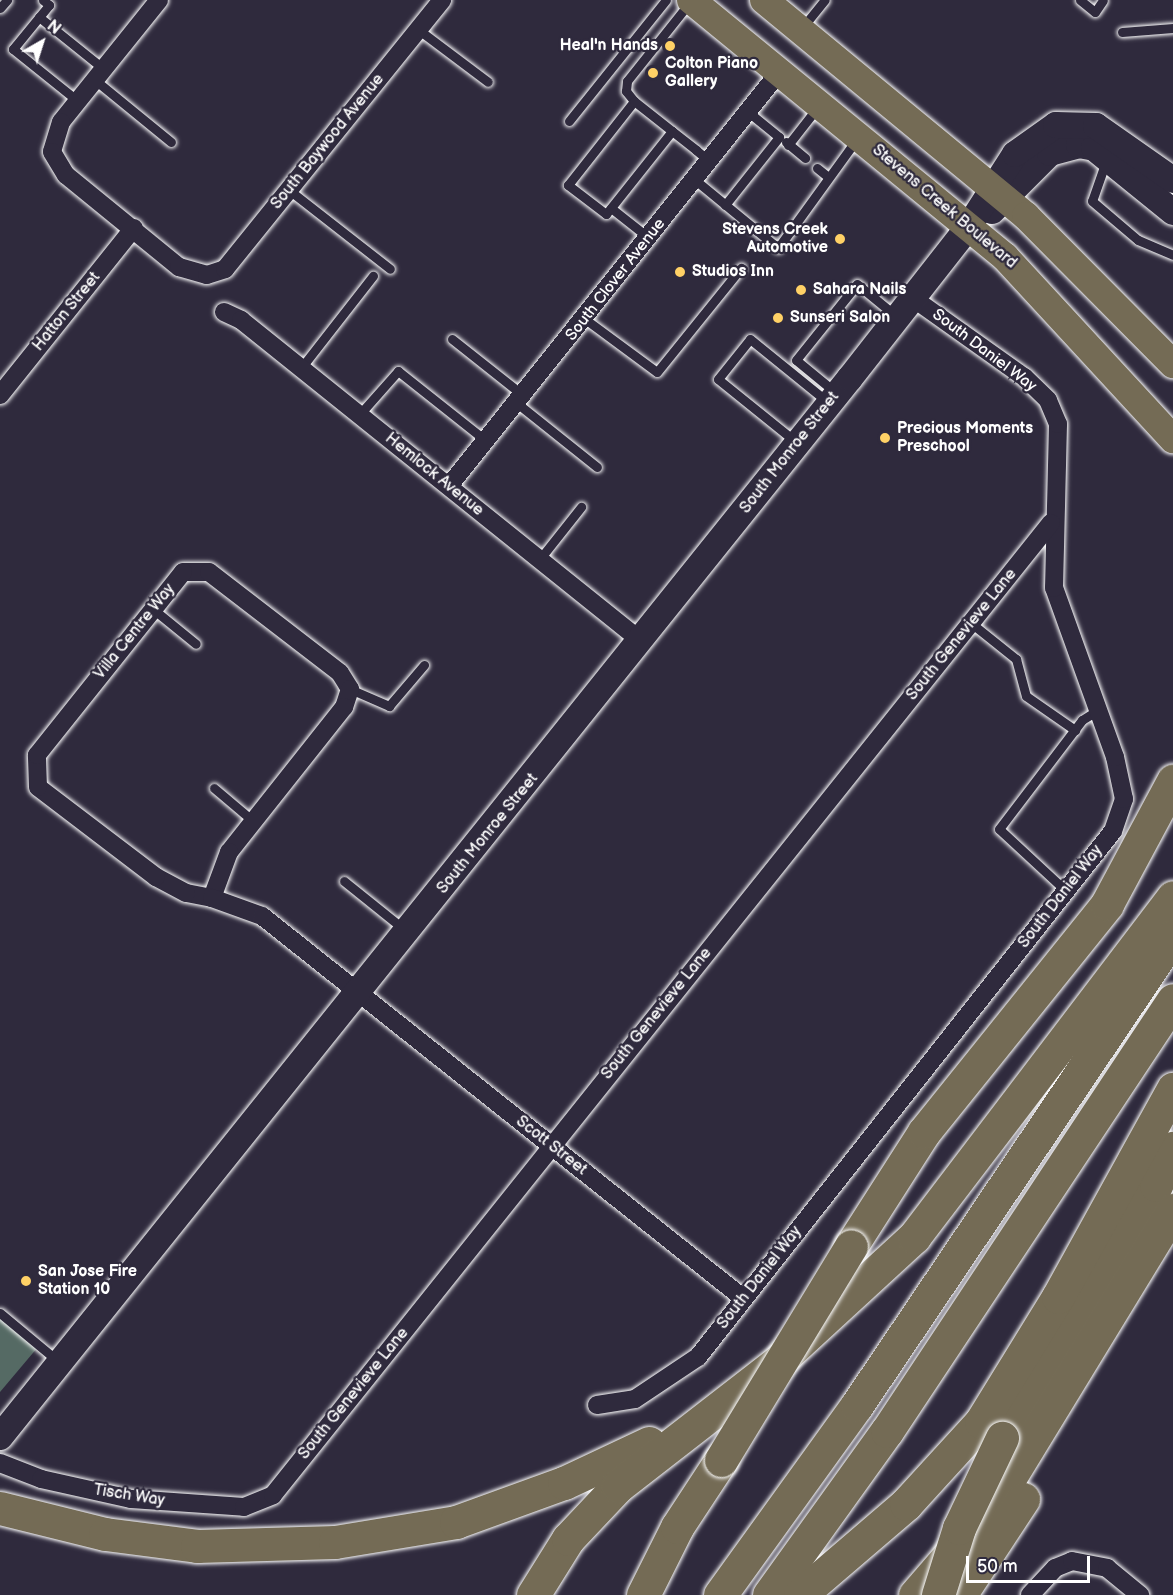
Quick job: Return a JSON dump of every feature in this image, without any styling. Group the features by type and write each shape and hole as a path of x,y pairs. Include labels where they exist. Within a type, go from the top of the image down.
{"highway":[{"path":"623,1595 677,1527 721,1460 850,1246 924,1132 1107,904 1173,781"},
{"path":"533,1595 590,1514 820,1327 921,1230 1173,897"},
{"path":"720,1595 857,1406 1173,936"},
{"path":"769,1595 893,1422 1173,1000"},
{"path":"800,1595 915,1495 1000,1394 1173,1089"},
{"path":"938,1595 959,1528 1002,1438 1156,1185 1173,1148"},
{"path":"915,1595 993,1505 1173,1210"},
{"path":"960,1595 1086,1400 1173,1240"},
{"path":"0,1508 105,1534 197,1546 292,1546 378,1537 456,1522 564,1483 724,1403"},
{"path":"643,1595 677,1527"}],"main road":[{"name":"Stevens Creek Boulevard","path":"692,0 969,226 1039,292 1173,439"},
{"path":"764,0 999,193 1094,280 1173,364"},
{"path":"999,193 1040,132 1073,123 1111,133 1173,180"},
{"path":"999,193 1050,153 1064,147 1094,148 1173,212"},
{"name":"South Monroe Street","path":"0,1437 409,933 969,226 999,193"}],"street":[{"path":"134,228 66,175 52,152 53,138 78,101 159,0"},
{"name":"South Baywood Avenue","path":"134,228 179,267 207,275 225,269 442,0"},
{"name":"South Clover Avenue","path":"448,486 521,400 780,71"},
{"name":"Hatton Street","path":"0,395 134,228"},
{"name":"South Daniel Way","path":"597,1405 635,1399 698,1357 1113,831 1124,799 1098,710 1054,588 1051,523 1058,424 1048,400 906,308"},
{"name":"Hemlock Avenue","path":"224,312 241,320 641,641"},
{"name":"South Genevieve Lane","path":"262,1503 552,1146 1051,523"},
{"name":"Villa Centre Way","path":"350,689 340,673 209,572 183,572 37,755 38,787 156,877 186,893 212,898 262,916 360,993"},
{"path":"212,898 229,852 344,707 350,689"},
{"name":"Scott Street","path":"360,993 743,1298"},
{"name":"Tisch Way","path":"0,1463 41,1479 131,1499 211,1507 262,1503"},
{"path":"1030,1595 1042,1580 1072,1561 1090,1561 1140,1595"}],"lane":[{"path":"0,8 7,0"},
{"path":"42,0 49,5 13,49 78,101"},
{"path":"569,121 666,0"},
{"path":"692,0 627,81 626,92 634,101 708,160"},
{"path":"801,29 825,0"},
{"path":"1080,0 1095,12 1103,0"},
{"path":"39,17 171,142"},
{"path":"1122,32 1173,28"},
{"path":"419,30 488,82"},
{"path":"634,101 568,185 606,214 672,131"},
{"path":"788,145 821,104"},
{"path":"748,112 805,158"},
{"path":"694,179 778,248 821,194 828,177 860,136"},
{"path":"725,205 779,137"},
{"path":"1107,159 1092,201 1138,240 1173,255"},
{"path":"818,168 828,177"},
{"path":"289,190 390,269"},
{"path":"611,208 649,238"},
{"path":"585,319 650,372 657,372 741,267"},
{"path":"301,368 373,276"},
{"path":"834,399 796,360 857,284 906,308"},
{"path":"452,339 597,467"},
{"path":"798,444 718,379 750,339 834,399"},
{"path":"359,415 398,370 485,440"},
{"path":"539,560 581,507"},
{"path":"153,609 196,644"},
{"path":"971,623 1016,659 1026,696 1075,730"},
{"path":"350,689 389,706 424,665"},
{"path":"1066,891 999,830 1075,730 1098,710"},
{"path":"214,788 253,820"},
{"path":"344,881 409,933"},
{"path":"0,1314 59,1362"}],"green space":[{"path":"0,1317 38,1347 0,1392"}],"place":[{"name":"Heal'n Hands","path":"670,46"},
{"name":"Colton Piano Gallery","path":"653,73"},
{"name":"Stevens Creek Automotive","path":"840,239"},
{"name":"Studios Inn","path":"680,272"},
{"name":"Sahara Nails","path":"801,290"},
{"name":"Sunseri Salon","path":"778,318"},
{"name":"Precious Moments Preschool","path":"885,438"},
{"name":"San Jose Fire Station 10","path":"26,1281"}]}
